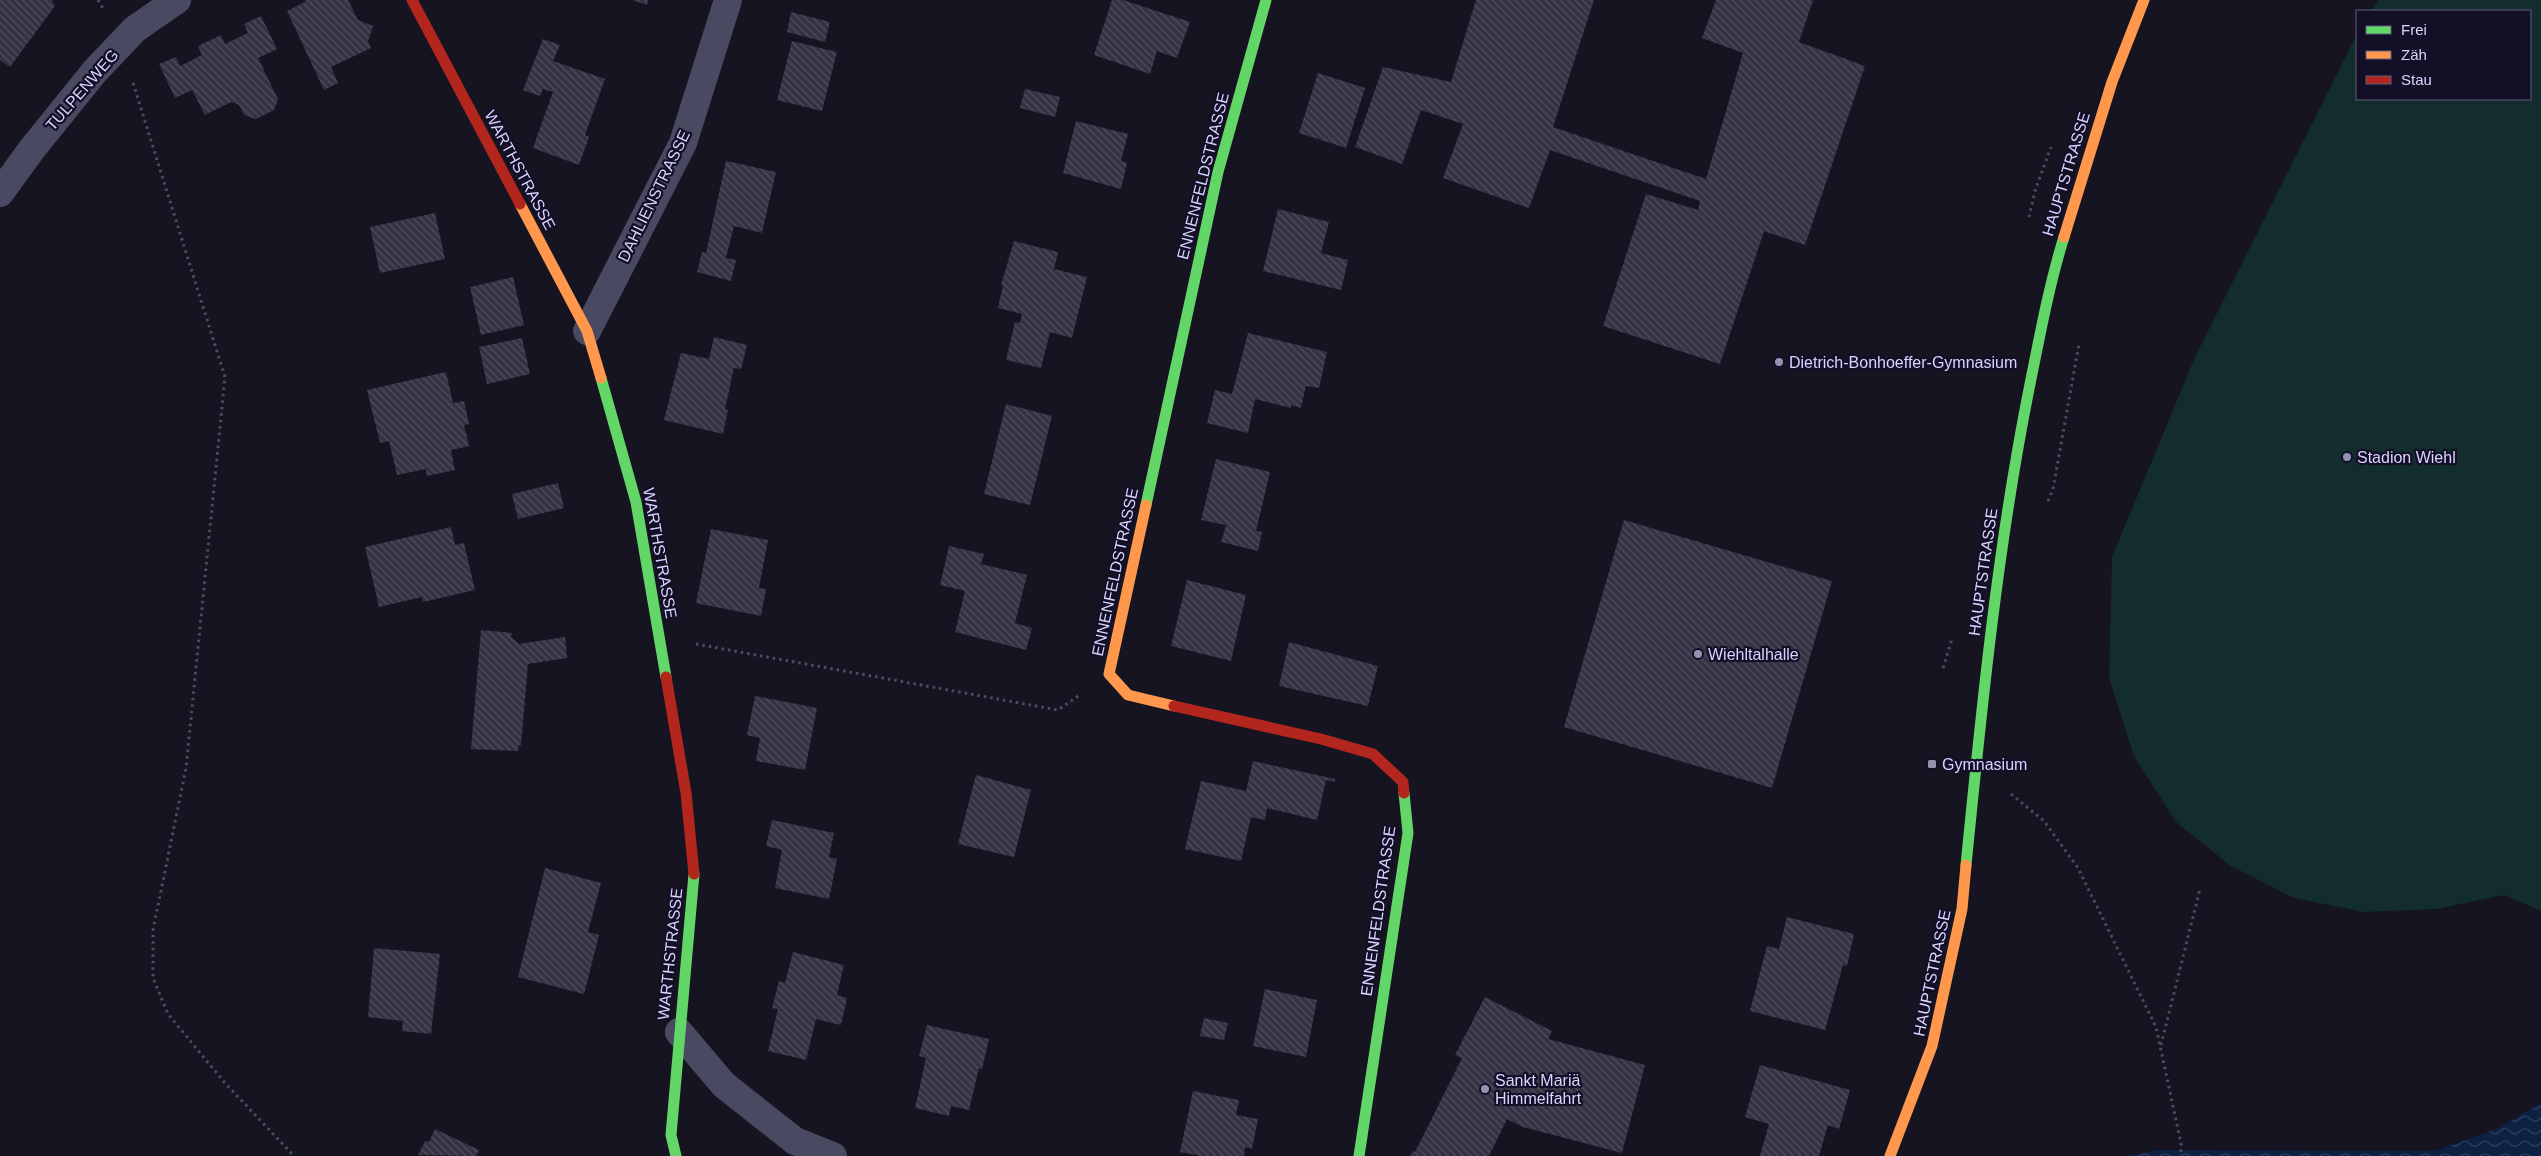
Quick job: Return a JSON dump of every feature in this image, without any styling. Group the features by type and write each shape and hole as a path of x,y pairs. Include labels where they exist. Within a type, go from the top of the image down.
{"street":[{"name":"TULPENWEG","path":"0,193 37,142 95,71 135,30 177,0"},
{"name":"WARTHSTRASSE","path":"412,0 587,331 636,502 686,793 694,874 671,1135 676,1156"},
{"name":"DAHLIENSTRASSE","path":"587,331 683,143 728,0"},
{"name":"ENNENFELDSTRASSE","path":"1266,0 1218,172 1109,674 1128,695 1321,739 1373,754 1403,782 1408,833 1359,1156"},
{"name":"HAUPTSTRASSE","path":"1890,1156 1932,1046 1962,909 2005,525 2018,445 2052,272 2112,82 2144,0"},
{"path":"679,1032 724,1085 795,1141 833,1156"}],"path":[{"path":"98,0 122,43 145,125 225,376 186,768 153,930 153,978 168,1014 225,1083 294,1156"},
{"path":"658,637 1058,710 1109,674"},
{"path":"1975,780 2000,786 2044,821 2078,868 2156,1027 2181,1143 2181,1156"},
{"path":"2160,1048 2200,889"}],"green space":[{"name":"Stadion Wiehl","path":"2379,0 2541,0 2541,911 2504,895 2437,909 2364,912 2294,898 2231,866 2176,822 2134,756 2109,678 2112,557 2195,357 2356,36 2356,100 2531,100 2531,10 2372,10"}],"water":[{"path":"2541,1103 2541,1156 2128,1156 2158,1150 2434,1151 2497,1129"}],"building":[{"path":"0,0 52,0 55,6 10,67 0,60"},
{"path":"305,0 348,0 358,20 373,26 368,41 371,48 331,67 338,83 324,90 287,11 305,2"},
{"path":"632,0 648,0 647,5"},
{"path":"1112,0 1123,0 1190,22 1177,58 1157,51 1150,74 1094,55"},
{"path":"1476,0 1594,0 1553,127 1706,179 1743,53 1702,38 1716,0 1813,0 1799,42 1865,66 1805,245 1764,231 1720,364 1603,326 1646,194 1698,210 1700,201 1550,150 1529,208 1443,178 1463,124 1421,110 1402,164 1355,147 1383,67 1451,82"},
{"path":"791,12 830,22 825,42 787,32"},
{"path":"261,16 277,49 258,58 278,99 274,110 256,119 244,115 239,105 231,102 205,115 192,90 175,98 159,64 176,57 180,66 202,55 198,46 221,35 225,44 248,33 244,24"},
{"path":"543,39 560,45 553,61 605,79 585,135 589,137 579,165 533,148 553,92 543,89 540,96 523,90"},
{"path":"792,41 837,52 822,111 777,100"},
{"path":"1318,73 1365,88 1346,148 1299,133"},
{"path":"1025,89 1060,97 1055,117 1020,108"},
{"path":"1076,121 1128,134 1121,161 1127,163 1121,189 1063,173"},
{"path":"726,161 776,172 762,233 734,226 726,258 736,260 731,281 697,272 702,252 706,253"},
{"path":"1278,209 1329,222 1321,253 1348,260 1341,290 1263,271"},
{"path":"435,213 445,259 380,273 370,227"},
{"path":"1014,241 1058,252 1054,269 1087,277 1072,338 1050,332 1041,368 1006,360 1015,322 1020,323 1022,314 998,308 1003,285 1001,285"},
{"path":"513,277 524,325 481,335 470,287"},
{"path":"1248,333 1327,352 1319,388 1306,386 1301,408 1291,405 1291,408 1255,399 1248,433 1207,423 1215,390 1232,394"},
{"path":"714,337 747,345 741,369 734,368 725,409 728,410 723,434 664,420 681,353 709,359"},
{"path":"522,338 530,374 487,384 479,347"},
{"path":"446,372 453,403 464,401 469,424 464,425 469,446 451,450 455,470 427,476 426,469 397,475 389,441 380,443 367,390"},
{"path":"1006,404 1052,416 1030,505 984,494"},
{"path":"1216,459 1270,472 1256,531 1262,532 1258,551 1221,542 1226,525 1201,520"},
{"path":"558,483 564,508 518,519 512,494"},
{"name":"Wiehltalhalle","path":"1624,520 1832,581 1772,788 1564,727"},
{"path":"451,527 455,545 464,543 475,590 423,602 422,597 379,607 365,547"},
{"path":"711,529 768,540 759,588 766,589 761,616 696,603"},
{"path":"949,546 984,554 981,564 1027,575 1015,623 1032,628 1026,650 955,632 965,591 940,585"},
{"path":"1187,580 1246,595 1231,661 1171,646"},
{"path":"481,630 512,633 511,637 519,644 565,637 567,658 528,664 521,745 519,745 518,751 471,749"},
{"path":"1289,642 1378,666 1368,706 1279,686"},
{"path":"755,696 817,708 805,770 756,761 760,738 747,735"},
{"path":"1253,761 1335,779 1335,782 1326,780 1317,820 1267,808 1265,820 1251,817 1241,861 1185,849 1201,781 1246,791"},
{"path":"976,775 1031,790 1014,857 958,844"},
{"path":"772,820 834,833 829,857 837,859 829,899 775,888 782,850 766,846"},
{"path":"545,868 601,883 588,932 599,935 584,994 518,977"},
{"path":"1787,917 1854,934 1847,966 1843,965 1825,1030 1750,1011 1767,946 1779,949"},
{"path":"374,948 440,954 431,1034 402,1031 403,1021 368,1017"},
{"path":"793,952 844,965 837,995 847,998 841,1025 816,1019 806,1060 768,1051 778,1009 772,1008 779,981 785,983"},
{"path":"1265,989 1317,1000 1306,1057 1253,1046"},
{"path":"1485,997 1552,1031 1548,1039 1645,1065 1622,1153 1523,1127 1507,1119 1489,1156 1410,1156 1413,1151 1415,1152 1462,1058 1455,1055"},
{"path":"1204,1018 1228,1023 1224,1040 1200,1036"},
{"path":"927,1025 989,1039 982,1069 979,1068 969,1110 951,1106 949,1116 915,1108 926,1058 919,1056"},
{"path":"1760,1065 1850,1090 1839,1129 1828,1125 1819,1156 1760,1156 1769,1124 1745,1117"},
{"path":"1193,1091 1239,1100 1236,1115 1258,1119 1252,1149 1245,1147 1244,1156 1201,1156 1180,1152"},
{"path":"435,1129 479,1150 476,1156 418,1155 425,1141 429,1142"}],"traffic: fast":[{"path":"1146,505 1218,172 1266,0"},
{"path":"1966,865 1992,624 2009,504 2041,329 2064,237"},
{"path":"601,378 636,502 666,677"},
{"path":"1359,1156 1408,833 1404,793"},
{"path":"676,1156 671,1135 694,874"}],"traffic: slow":[{"path":"2064,237 2112,82 2144,0"},
{"path":"520,204 587,331 601,378"},
{"path":"1146,505 1109,674 1128,695 1174,706"},
{"path":"1890,1156 1932,1046 1962,909 1966,865"}],"traffic: jam":[{"path":"412,0 520,204"},
{"path":"666,677 686,793 694,874"},
{"path":"1174,706 1321,739 1373,754 1403,782 1404,793"}],"place":[{"name":"Dietrich-Bonhoeffer-Gymnasium","path":"1779,362"},
{"name":"Stadion Wiehl","path":"2347,457"},
{"name":"Wiehltalhalle","path":"1698,654"},
{"name":"Gymnasium","path":"1932,764"},
{"name":"Sankt Mariä Himmelfahrt","path":"1485,1089"}]}
